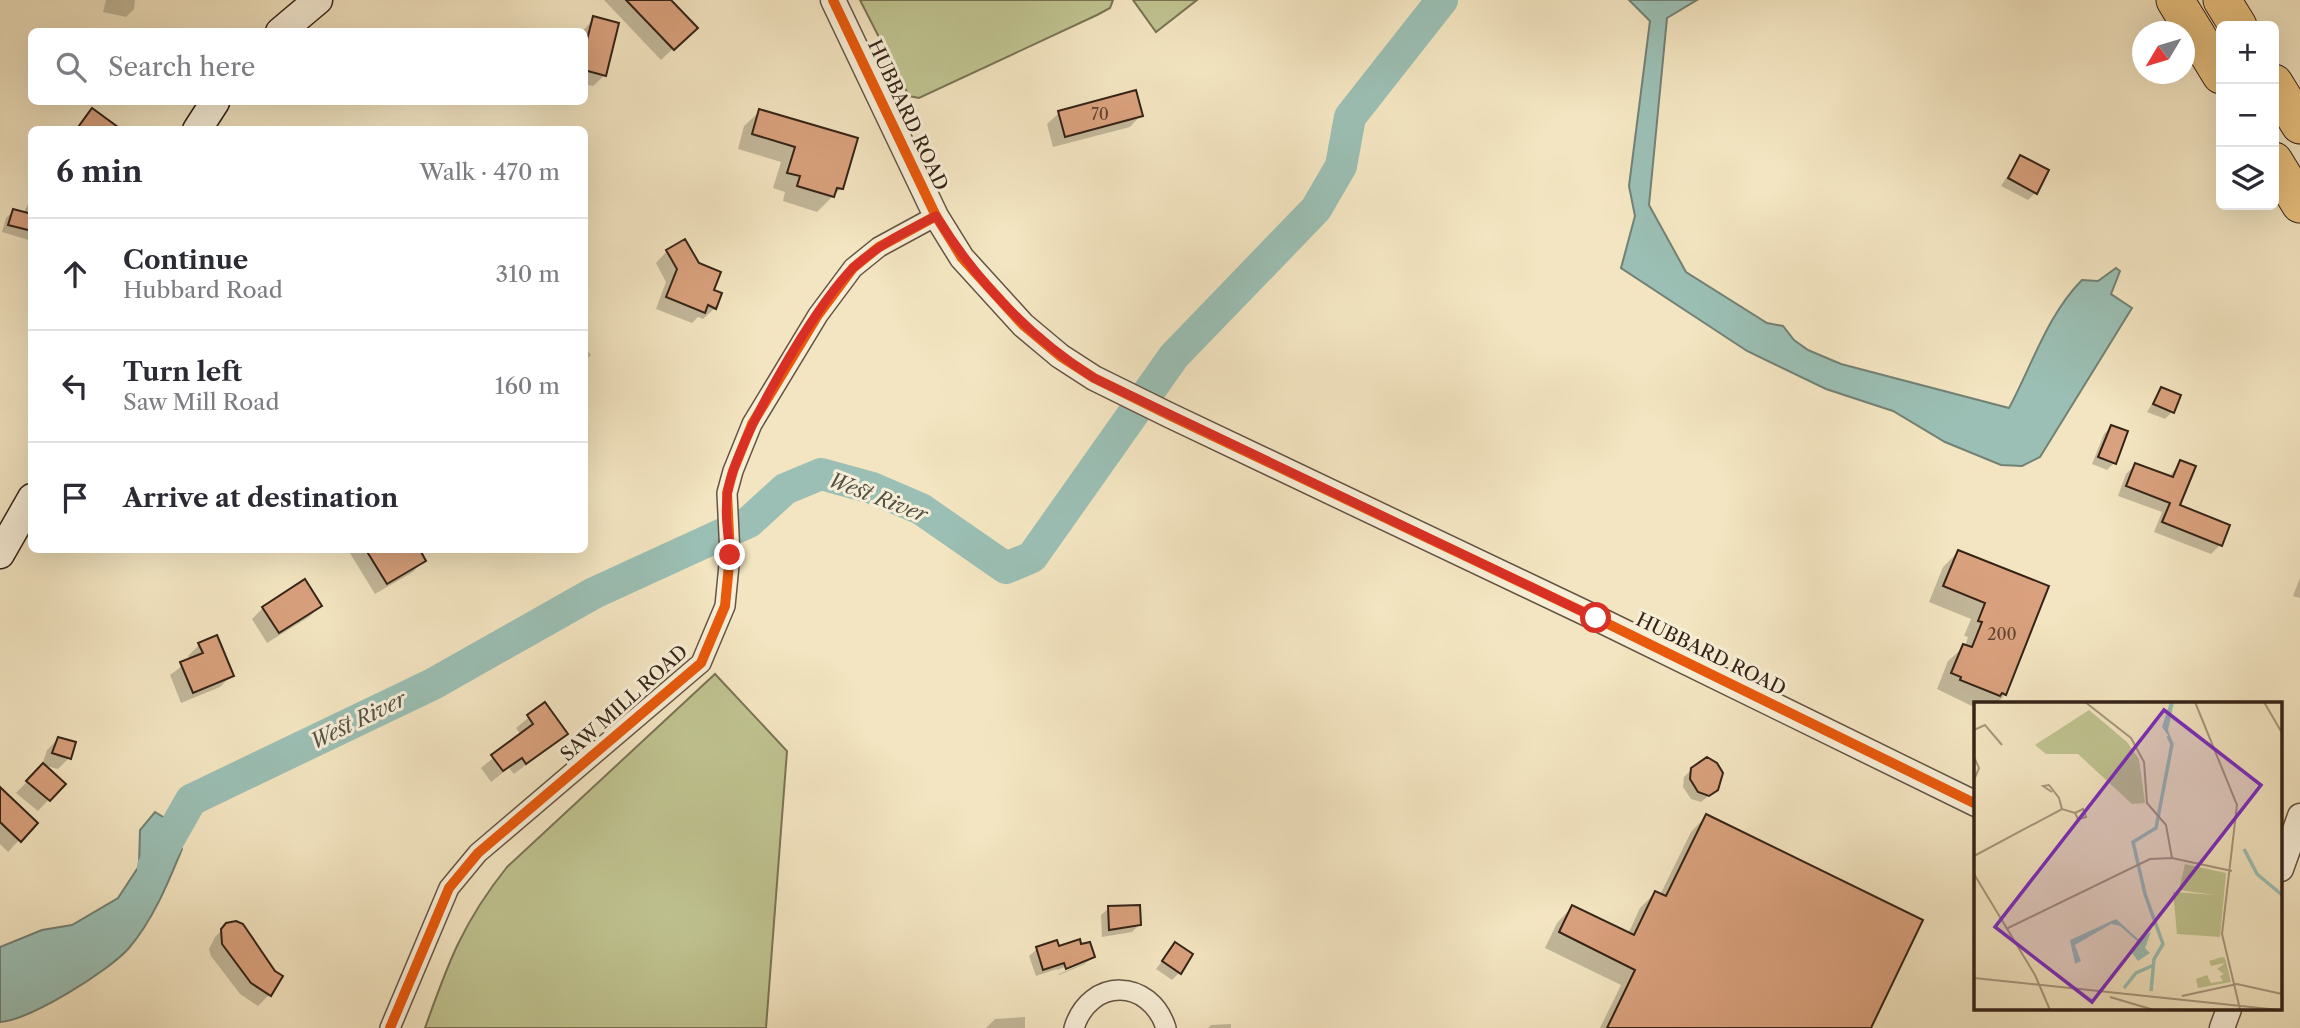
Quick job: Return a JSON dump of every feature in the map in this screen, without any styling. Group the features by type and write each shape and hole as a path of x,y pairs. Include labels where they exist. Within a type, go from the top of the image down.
{"highway":[{"path":"2175,0 2216,67"},
{"path":"2222,0 2235,21"},
{"path":"2275,84 2300,125"},
{"path":"2279,169 2300,204"}],"main road":[{"path":"285,28 318,0"},
{"path":"200,126 213,105"},
{"path":"0,554 28,505"}],"street":[{"name":"HUBBARD ROAD","path":"834,0 936,216 962,258 999,301 1060,356 1094,378 1171,416 1596,618 1974,803"},
{"name":"SAW MILL ROAD","path":"390,1028 449,888 478,853 701,663 726,606 730,555 727,517 733,471 752,424 835,290 853,268 877,249 936,216"},
{"path":"2282,866 2300,816"},
{"path":"1074,1028 1079,1014 1090,1000 1109,991 1131,990 1149,999 1161,1013 1166,1028"},
{"path":"2222,1028 2229,1010"}],"green space":[{"path":"860,0 1113,0 1110,8 1097,15 919,98 909,96"},
{"path":"1133,0 1197,0 1156,32"},
{"path":"715,674 787,751 766,1028 425,1028 458,944 479,906 507,867"}],"water":[{"path":"1629,0 1697,0 1667,18 1649,205 1686,272 1767,323 1783,326 1794,340 1808,350 1841,364 2009,408 2050,324 2070,293 2082,280 2098,281 2116,268 2120,271 2111,294 2132,308 2040,457 2022,466 2001,465 1945,442 1893,411 1826,389 1747,351 1621,268 1635,216 1629,186 1650,21"},
{"path":"155,812 168,820 182,849 159,901 138,937 119,958 68,993 30,1013 0,1022 0,947 42,930 72,925 118,898 139,866 140,830"}],"building":[{"path":"626,0 671,0 698,28 674,50"},
{"path":"593,16 619,23 606,76 588,71 588,36"},
{"path":"1136,90 1143,116 1065,137 1058,111"},
{"path":"92,108 117,126 79,126"},
{"path":"759,109 858,138 843,189 837,188 834,197 797,186 800,176 787,173 795,147 752,134"},
{"path":"2020,155 2049,170 2037,194 2008,178"},
{"path":"13,209 28,213 28,230 8,225"},
{"path":"685,239 699,263 721,272 714,290 722,293 716,309 708,305 705,313 666,297 677,269 666,250"},
{"path":"2161,387 2181,395 2174,413 2153,404"},
{"path":"2111,425 2128,431 2116,464 2098,457"},
{"path":"2180,460 2196,466 2180,505 2230,525 2222,546 2162,522 2170,503 2126,486 2135,463 2173,477"},
{"path":"1958,550 2049,586 2006,695 2002,693 2000,696 1960,680 1961,677 1951,673 1963,644 1972,647 1982,622 1978,621 1985,603 1943,586"},
{"path":"368,553 422,553 426,561 387,584"},
{"path":"305,579 322,606 279,633 262,607"},
{"path":"217,635 234,676 193,693 180,662 203,653 198,643"},
{"path":"545,702 568,734 526,764 522,758 503,771 491,755 533,724 527,715"},
{"path":"58,737 76,742 71,759 52,753"},
{"path":"1707,757 1717,763 1723,773 1718,790 1709,796 1698,792 1690,779 1691,768"},
{"path":"43,763 66,784 50,801 26,781"},
{"path":"0,787 38,823 21,842 0,822"},
{"path":"1706,814 1923,920 1871,1028 1607,1028 1635,970 1559,932 1572,905 1634,935 1655,891 1666,896"},
{"path":"1140,905 1141,925 1109,930 1108,906"},
{"path":"236,921 243,924 275,971 283,976 271,996 251,983 222,944 221,929 226,923"},
{"path":"1080,939 1081,944 1090,942 1095,957 1066,969 1064,963 1043,970 1036,947 1057,940 1059,946"},
{"path":"1175,942 1193,954 1181,974 1162,961"}],"waterway":[{"name":"West River","path":"153,867 191,800 433,684 594,593 749,522 785,489 821,474 872,488 921,509 1006,568 1032,557 1174,356 1316,209 1341,166 1350,117 1442,0"}],"cycle path":[{"path":"833,0 936,216 962,258 1023,325 1060,356 1094,378 1171,416 1596,618 1974,803"},
{"path":"390,1028 449,888 478,853 701,663 725,606 730,555 727,493 752,424 818,315 853,268 879,247 936,216"}],"route":[{"path":"730,555 727,493 741,448 752,424 818,315 853,268 879,247 936,216 962,258 1023,326 1060,356 1094,378 1596,618"}]}
